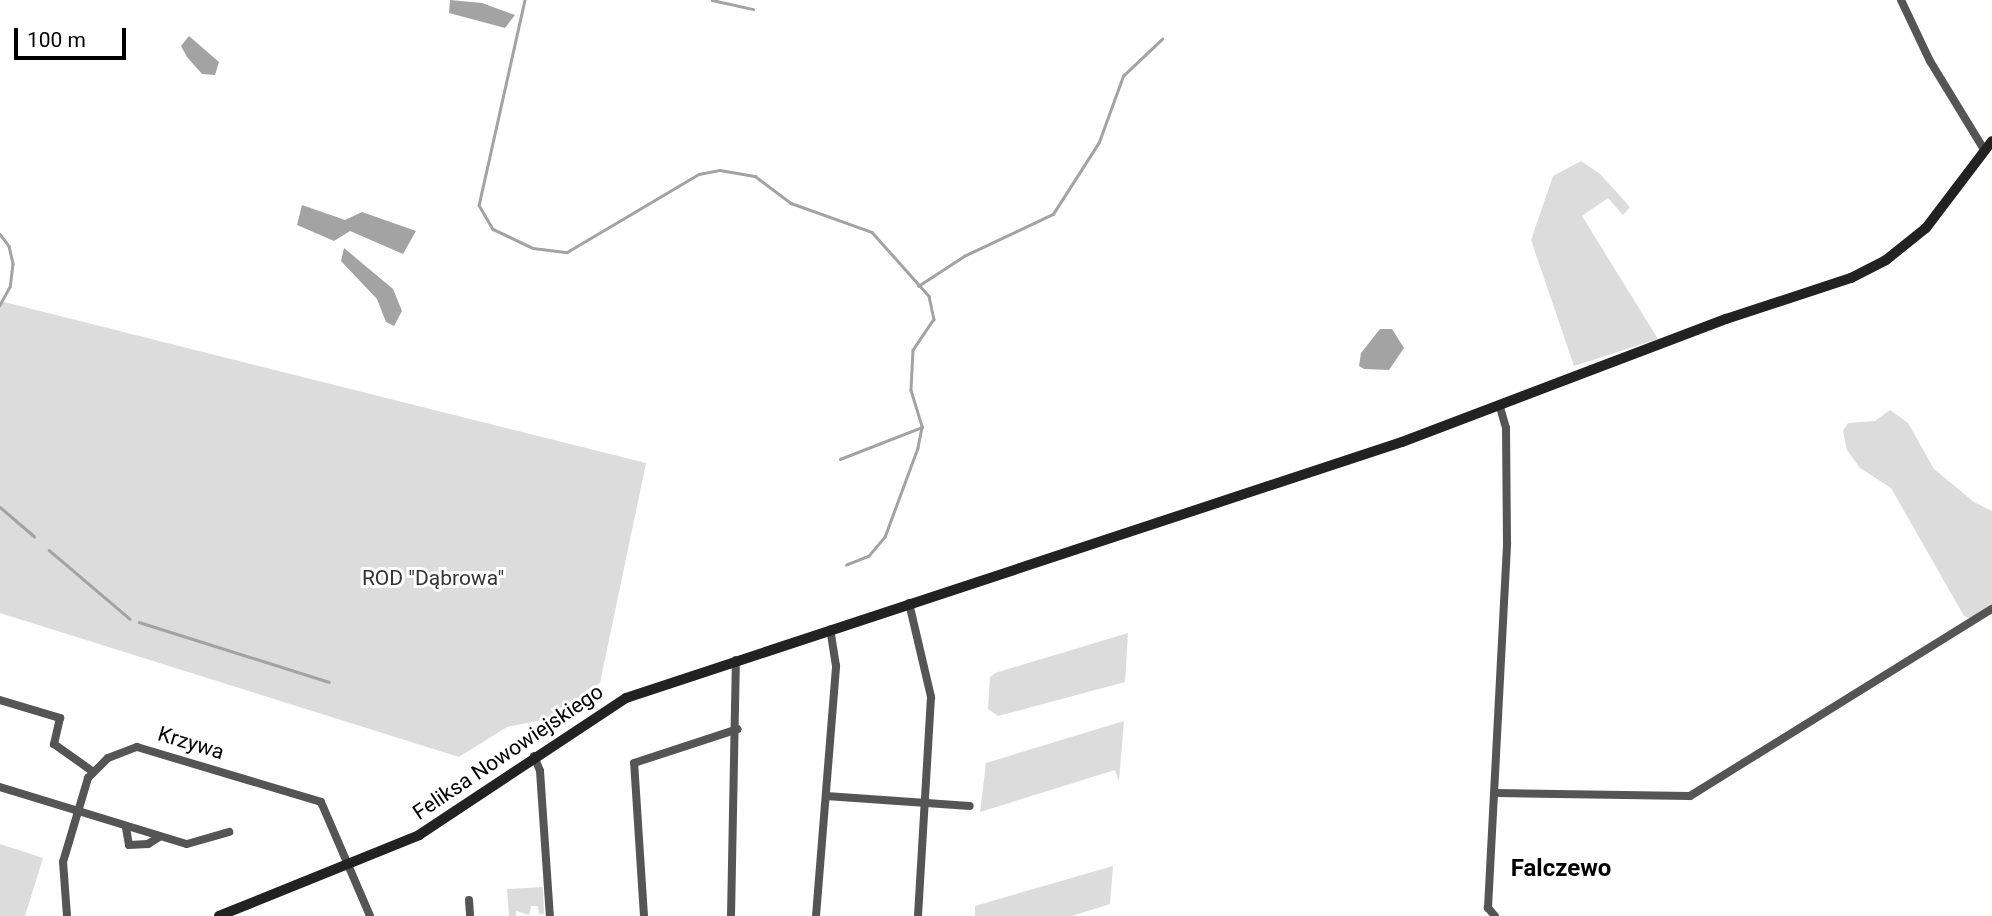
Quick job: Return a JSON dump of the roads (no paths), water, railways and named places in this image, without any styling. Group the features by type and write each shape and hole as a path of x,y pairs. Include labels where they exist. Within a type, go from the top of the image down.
{"street":[{"path":"1901,0 1930,61 1989,146"},
{"name":"Feliksa Nowowiejskiego","path":"219,916 419,835 534,756 626,698 1500,407 1726,319 1868,270 1926,228 1989,146"},
{"path":"1495,916 1488,908 1507,542 1506,428 1500,407"},
{"path":"909,603 930,682 918,916"},
{"path":"1496,793 1690,796 1992,609"},
{"path":"816,916 836,660 830,629"},
{"path":"731,916 738,729 736,660"},
{"path":"0,700 61,718 54,744 92,771 63,862 67,916"},
{"path":"643,916 635,763 738,729"},
{"name":"Krzywa","path":"92,771 117,753 139,747 316,799 323,804 350,864 367,915"},
{"path":"534,756 541,771 550,916"},
{"path":"0,787 126,828 187,844 229,832"},
{"path":"825,796 970,806"},
{"path":"126,828 129,845 148,844 159,837"},
{"path":"469,900 470,916"}],"waterway":[{"path":"525,0 479,205 493,229 533,248 567,252 699,174 720,170 755,176 791,203 872,232 929,296 934,319 913,350 911,390 922,427 918,448 885,537 869,556 847,565"},
{"path":"712,0 753,9"},
{"path":"918,286 964,256 1053,214 1099,142 1123,76 1162,39"},
{"path":"0,234 9,246 13,264 10,287 0,305"},
{"path":"840,459 922,427"},
{"path":"0,507 34,536"},
{"path":"49,550 130,619"},
{"path":"139,622 329,682"}],"district":[{"name":"Falczewo","path":"1561,869"}],"park label":[{"name":"ROD \"Dąbrowa\"","path":"433,578"}]}
